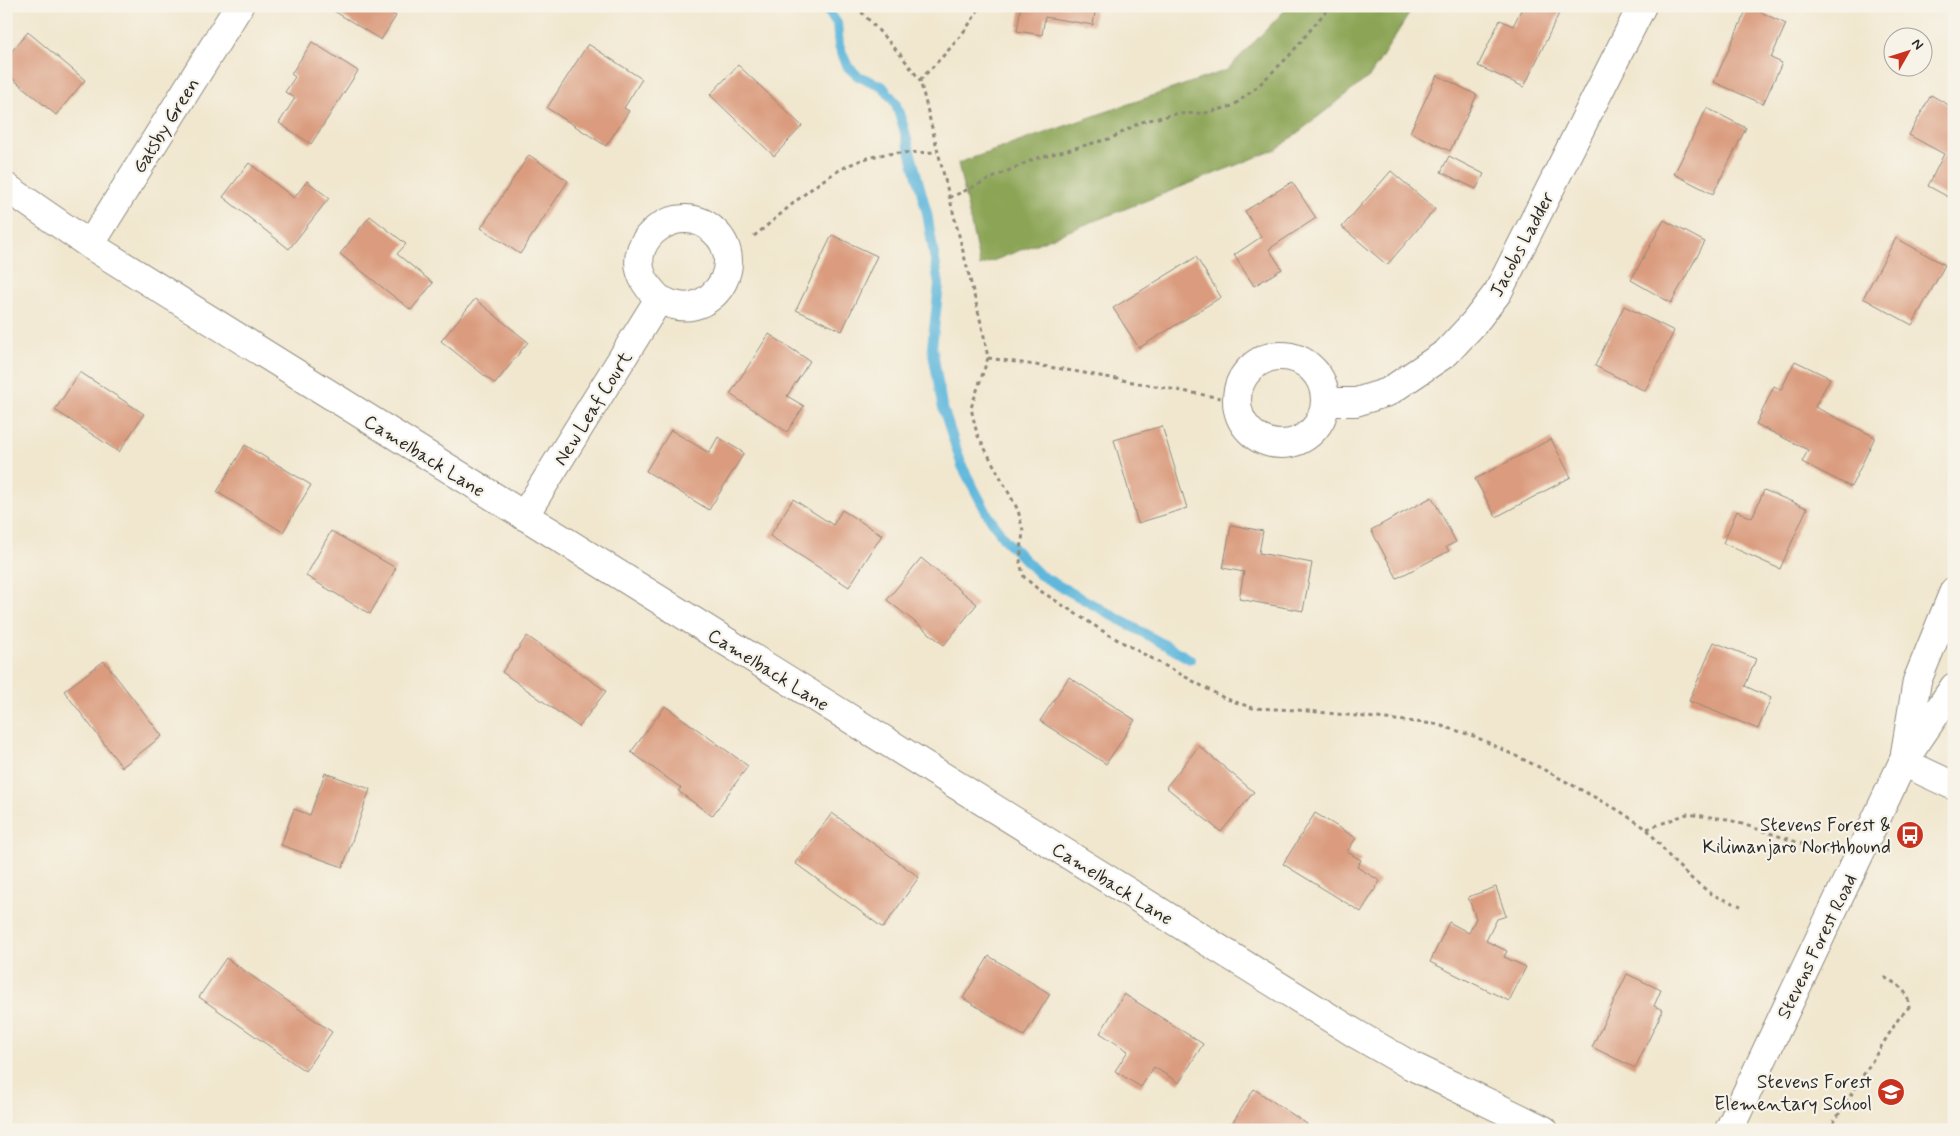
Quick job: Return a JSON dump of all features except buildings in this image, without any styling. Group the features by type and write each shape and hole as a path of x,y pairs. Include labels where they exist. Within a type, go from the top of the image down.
{"street":[{"name":"Gatsby Green","path":"90,245 239,6"},
{"name":"Jacobs Ladder","path":"1326,402 1356,402 1388,392 1446,353 1474,323 1498,292 1642,6"},
{"name":"Camelback Lane","path":"6,187 90,245 1356,1034 1410,1066 1544,1130"},
{"path":"686,218 699,221 710,227 720,236 728,260 725,278 719,289 708,300 692,306 675,306 659,299 649,289 642,277 640,268 640,254 648,237 660,225 672,220 686,218"},
{"name":"New Leaf Court","path":"524,516 659,299"},
{"path":"1286,356 1301,360 1316,372 1323,384 1326,402 1320,421 1312,432 1294,442 1280,444 1257,436 1244,423 1239,414 1237,401 1240,385 1249,369 1270,357 1286,356"},
{"name":"Stevens Forest Road","path":"1903,762 1917,681 1954,591"},
{"path":"1917,681 1952,692"},
{"name":"Stevens Forest Road","path":"1729,1130 1903,762 1952,692"},
{"path":"1903,762 1954,786"}],"path":[{"path":"856,6 900,54 920,80 988,358 971,408 977,434 1018,510 1023,531 1020,563 1024,577 1039,590 1109,635 1224,698 1253,708 1307,711 1435,724 1474,736 1541,768 1618,810 1647,829 1673,861 1712,895 1741,906"},
{"path":"920,80 949,50 980,6"},
{"path":"949,198 1034,159 1112,138 1141,122 1175,114 1205,112 1233,106 1257,87 1289,56 1330,6"},
{"path":"724,245 754,236 831,174 858,160 886,154 937,152"},
{"path":"988,358 1062,369 1237,401"},
{"path":"1647,829 1687,814 1719,818 1856,861"},
{"path":"1829,1130 1898,1018 1909,1007 1909,998 1902,988 1882,976"}],"green space":[{"path":"1289,6 1414,6 1370,76 1277,149 980,266 958,163 1227,70"}],"waterway":[{"path":"820,6 826,9 837,23 839,46 848,67 858,76 882,86 895,102 903,125 927,213 939,285 932,347 942,405 962,466 988,515 1005,540 1040,575 1190,659"}],"place":[{"name":"Stevens Forest & Kilimanjaro Northbound","path":"1910,835"},
{"name":"Stevens Forest Elementary School","path":"1891,1092"}]}
